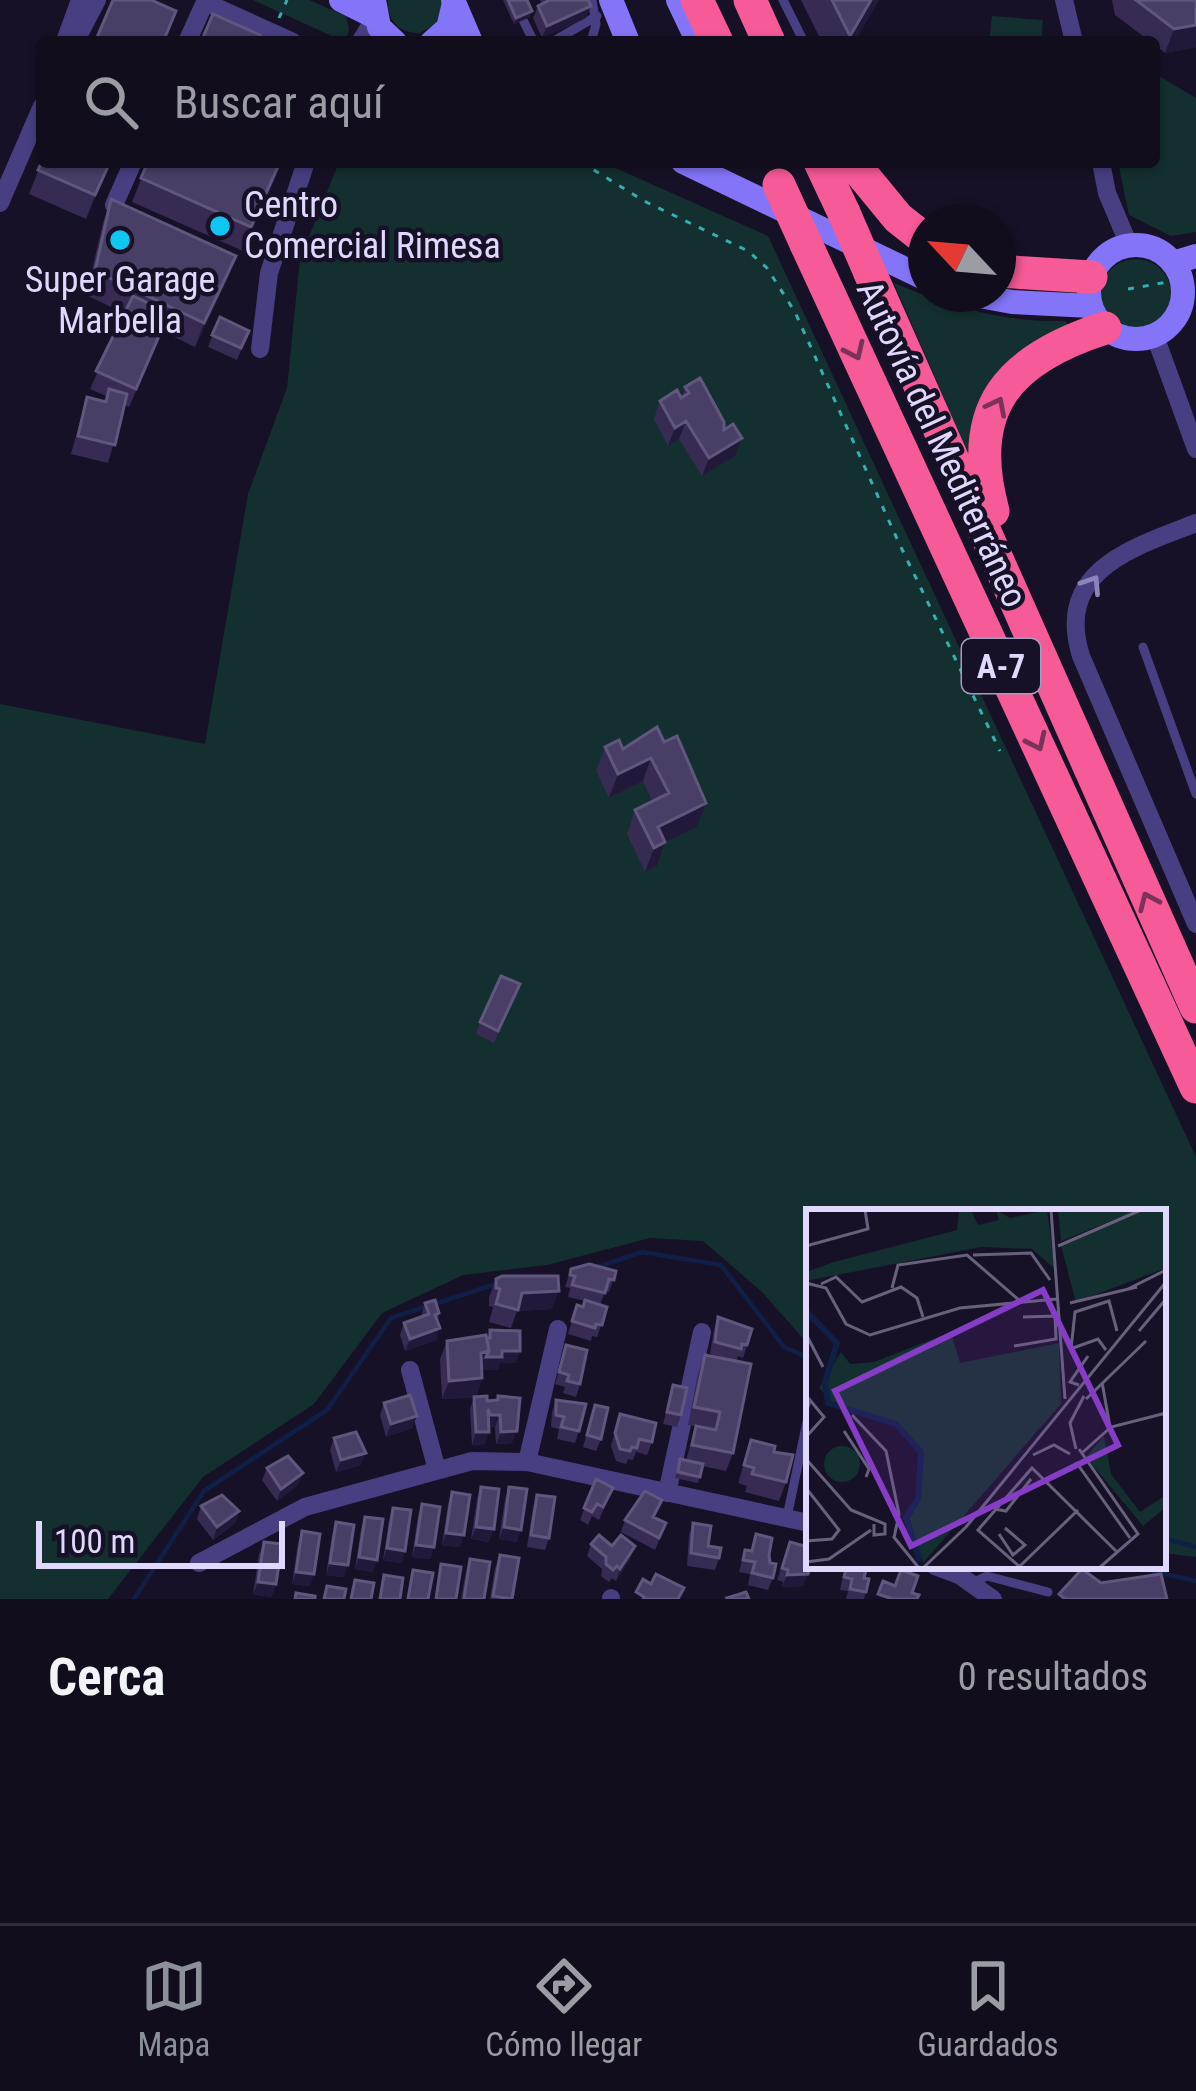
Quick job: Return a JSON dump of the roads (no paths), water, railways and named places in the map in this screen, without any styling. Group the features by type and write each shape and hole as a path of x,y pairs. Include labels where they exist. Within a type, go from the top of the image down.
{"highway":[{"path":"698,0 714,36"},
{"path":"750,0 767,36"},
{"name":"Autovía del Mediterráneo","path":"823,168 1196,1007"},
{"path":"857,168 908,226"},
{"name":"Autovía del Mediterráneo","path":"773,173 1196,1087"},
{"path":"996,561 997,524 982,450 998,399 1024,368 1075,338 1096,304 1016,277"}],"street":[{"path":"67,36 80,0"},
{"path":"78,36 97,0"},
{"path":"340,0 375,27"},
{"path":"678,0 695,36"},
{"path":"1064,0 1073,36"},
{"path":"190,36 205,2 279,36"},
{"path":"439,36 448,28 454,2"},
{"path":"454,2 468,36"},
{"path":"604,8 624,36"},
{"path":"0,203 6,173 36,117"},
{"path":"114,205 130,168"},
{"path":"260,349 269,273 304,168"},
{"path":"695,168 908,270"},
{"path":"1101,168 1129,245"},
{"path":"1129,245 1154,248 1183,266 1181,305 1186,315 1155,335 1138,340 1120,337 1096,304 1100,261 1129,245"},
{"path":"1016,302 1096,304"},
{"path":"1155,335 1196,448"},
{"path":"1196,524 1127,549 1097,572 1079,606 1075,634 1196,924"},
{"path":"527,1462 558,1329"},
{"path":"667,1492 702,1333"},
{"path":"410,1370 437,1470"},
{"path":"199,1563 305,1507 472,1461 527,1462 806,1522"},
{"path":"941,1569 992,1599"}],"lane":[{"path":"513,0 531,36"},
{"path":"561,36 604,8 592,0"},
{"path":"783,0 800,36"},
{"path":"1143,647 1196,794"},
{"path":"786,1519 806,1426"},
{"path":"972,1584 987,1576 1048,1592"}],"waterway":[{"path":"595,1268 642,1252 721,1265 784,1347 806,1357"},
{"path":"134,1599 204,1491 327,1410 391,1318 496,1284"},
{"path":"1166,1539 1196,1547"},
{"path":"1143,1569 1196,1581"}],"place":[{"name":"Centro Comercial Rimesa","path":"220,226"},
{"name":"Super Garage Marbella","path":"120,240"}]}
